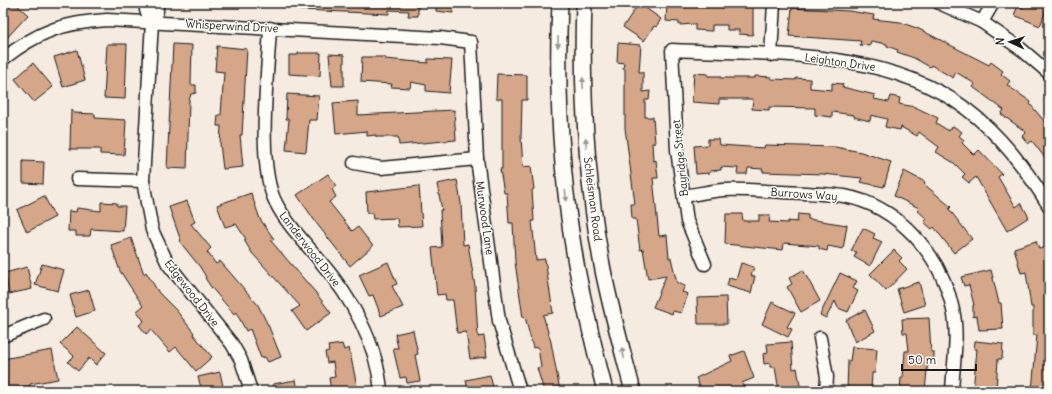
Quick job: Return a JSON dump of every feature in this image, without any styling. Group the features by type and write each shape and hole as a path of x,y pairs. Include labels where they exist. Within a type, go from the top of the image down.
{"main road":[{"path":"560,3 558,89 566,192 577,269 605,391"},
{"name":"Schleisman Road","path":"584,3 583,93 591,198 602,266 633,391"}],"street":[{"name":"Edgewood Drive","path":"147,3 146,10 152,22"},
{"name":"Edgewood Drive","path":"157,3 157,11 152,22 143,181 148,214 158,244 178,278 232,344 241,360 251,391"},
{"path":"771,55 774,3"},
{"path":"939,3 982,22 1021,49 1049,73"},
{"path":"982,22 993,3"},
{"name":"Whisperwind Drive","path":"3,59 28,41 61,26 80,22 107,20 440,38 471,42"},
{"name":"Landerwood Drive","path":"270,28 265,139 267,174 275,202 291,228 321,262 352,304 369,341 380,380 381,391"},
{"name":"Murwood Lane","path":"471,42 477,159 499,321 520,391"},
{"name":"Leighton Drive","path":"672,50 771,55 853,62 883,69 936,90 964,108 991,130 1013,154 1033,180 1049,206"},
{"name":"Bayridge Street","path":"672,50 677,150 687,221 705,264"},
{"path":"354,163 381,168 477,159"},
{"path":"77,179 143,181"},
{"name":"Burrows Way","path":"684,196 739,190 819,193 845,196 869,205 892,217 926,248 947,288 956,330 952,391"},
{"path":"3,336 44,319"},
{"path":"820,338 827,377 826,391"}],"building":[{"path":"6,3 15,3 28,15 3,42 3,6"},
{"path":"300,3 418,3 418,16 408,16 409,11 389,10 389,14 300,10"},
{"path":"436,3 453,3 453,13 436,11"},
{"path":"639,3 661,19 656,27 654,26 644,41 623,27"},
{"path":"695,3 747,3 747,5 753,5 753,35 739,34 739,30 727,30 727,25 712,25 712,31 695,30 695,24 679,25 679,22 666,21 667,4 695,5"},
{"path":"1024,3 1049,3 1040,26 1014,15 1018,6 1022,8"},
{"path":"792,8 849,11 874,15 873,19 900,22 919,29 989,65 991,62 1003,71 1001,74 1010,81 1007,85 1031,102 1030,104 1045,122 1049,118 1049,163 1032,141 1028,144 1022,136 1026,132 1001,114 1004,110 973,87 975,84 956,72 953,78 931,65 930,67 914,58 897,52 898,50 887,46 887,44 871,41 870,46 860,45 861,41 789,36"},
{"path":"618,43 641,45 639,72 643,72 643,92 650,91 649,100 645,100 645,117 653,117 655,143 652,143 653,161 656,160 658,178 653,178 659,236 667,235 669,258 671,258 677,283 685,286 682,292 688,294 681,313 673,311 672,314 653,307 666,276 648,279 643,249 640,250 636,219 632,219 631,204 635,204 625,128 625,69 623,68 624,63 617,62"},
{"path":"107,44 127,44 125,99 104,98"},
{"path":"173,44 192,45 191,85 196,85 196,93 191,94 189,100 187,169 167,168"},
{"path":"217,46 247,49 242,135 240,135 243,167 223,169 220,144 221,126 217,126 218,115 221,115 224,72 215,71"},
{"path":"77,50 85,80 63,87 54,57"},
{"path":"298,53 321,53 320,76 289,74 289,55 298,55"},
{"path":"329,54 344,55 344,86 332,86"},
{"path":"362,57 385,57 385,59 428,63 428,59 452,60 449,93 426,91 426,85 411,82 410,88 391,87 392,84 361,82"},
{"path":"33,63 53,87 34,102 15,79"},
{"path":"694,73 708,74 708,76 720,76 720,78 755,78 755,76 771,77 771,79 810,79 810,88 832,90 832,83 843,84 842,87 875,95 874,99 889,102 891,96 900,98 899,104 915,107 938,118 936,123 949,131 953,126 962,132 959,136 964,140 962,143 974,155 979,150 1002,174 998,177 1016,207 1021,203 1029,217 1007,231 976,177 969,183 962,177 965,174 954,163 936,152 939,147 919,132 917,136 901,127 900,130 885,127 887,119 871,115 870,121 854,117 854,115 832,112 832,117 815,115 815,108 769,107 769,110 752,109 753,99 719,99 719,104 692,102"},
{"path":"497,74 527,75 527,100 522,100 521,137 523,167 531,166 534,189 532,190 534,221 532,221 536,260 545,259 553,313 543,315 551,342 560,391 544,391 537,368 541,367 538,347 533,348 525,317 523,318 515,262 513,223 509,223 507,193 504,193 500,169 502,169 502,99 496,99"},
{"path":"287,94 319,96 317,120 309,120 306,152 286,150 289,119 286,119"},
{"path":"358,101 358,115 454,110 456,140 399,145 398,137 376,137 376,135 367,136 367,131 336,134 333,103"},
{"path":"71,109 74,113 95,114 95,118 126,120 124,155 100,154 100,149 70,149"},
{"path":"708,139 719,139 720,145 764,148 765,145 835,147 861,152 891,162 884,187 860,182 862,178 823,174 763,172 763,169 748,168 747,174 737,174 738,168 721,167 721,170 710,171 710,173 696,174 694,146 708,145"},
{"path":"23,161 44,162 43,184 23,183"},
{"path":"904,171 925,182 924,184 951,207 949,209 972,239 954,253 934,227 932,229 924,222 927,219 917,210 919,208 894,196"},
{"path":"328,174 336,186 332,189 336,197 329,202 352,231 358,227 373,246 350,266 317,224 297,195"},
{"path":"457,180 461,203 463,245 468,244 475,286 478,337 484,336 487,357 470,359 466,332 457,333 453,300 446,300 445,294 437,295 432,248 442,247 440,210 442,210 437,184"},
{"path":"419,186 422,226 398,227 397,218 373,219 372,213 367,213 366,192"},
{"path":"251,193 260,219 274,239 271,241 316,293 331,313 306,331 292,311 300,306 252,253 244,240 246,239 236,224 225,227 217,205"},
{"path":"44,196 55,217 27,232 17,210"},
{"path":"187,201 195,222 191,224 211,248 207,252 216,264 220,261 258,305 281,357 268,362 265,357 261,358 250,329 246,331 236,312 234,314 211,287 200,267 180,242 181,241 169,207"},
{"path":"101,202 117,203 117,206 125,206 123,231 91,229 90,236 76,236 76,231 68,231 69,211 76,212 77,208 101,211"},
{"path":"726,214 742,214 743,221 759,221 759,215 770,215 769,222 788,223 788,221 797,222 798,214 808,215 808,219 847,225 843,249 828,246 827,251 819,249 819,246 784,243 783,250 725,244"},
{"path":"863,228 875,234 873,238 882,242 870,266 854,257 857,252 851,251"},
{"path":"131,238 144,274 146,272 159,293 176,310 212,357 196,371 176,347 170,352 151,330 146,334 139,325 144,321 137,311 143,306 120,271 111,245"},
{"path":"1036,241 1039,249 1046,247 1049,257 1045,258 1049,274 1049,391 1032,391 1037,335 1033,335 1033,307 1031,307 1026,272 1021,273 1014,248"},
{"path":"894,250 902,258 899,261 907,269 886,291 870,274"},
{"path":"388,262 397,284 392,286 403,307 381,316 373,295 369,296 359,275"},
{"path":"741,263 754,267 751,276 755,276 751,293 727,286 729,278 736,280"},
{"path":"42,264 64,270 58,291 35,285"},
{"path":"27,267 32,289 9,294 5,273"},
{"path":"803,270 820,301 801,312 787,287 792,284 789,278"},
{"path":"991,270 999,303 1001,303 1003,329 979,330 977,316 973,317 974,305 969,285 964,286 961,277"},
{"path":"840,273 857,281 853,288 858,291 848,312 838,308 835,301 826,318 820,315"},
{"path":"919,282 925,305 904,312 897,289"},
{"path":"89,290 95,311 76,317 70,295"},
{"path":"726,297 727,324 698,324 697,298"},
{"path":"772,302 795,313 787,327 792,329 788,337 762,324"},
{"path":"865,310 875,331 855,342 846,320"},
{"path":"929,318 931,352 934,352 934,361 928,360 925,391 900,390 901,378 903,378 905,351 909,351 907,333 903,333 902,319"},
{"path":"77,327 106,353 96,365 89,358 78,371 68,362 74,356 60,344"},
{"path":"413,330 418,354 415,355 420,381 407,383 406,377 400,378 393,348 398,348 395,334"},
{"path":"975,341 1003,344 1002,359 998,359 996,391 973,391 977,349 974,349"},
{"path":"791,342 793,369 797,368 801,391 779,391 775,367 770,367 770,363 764,364 763,354 768,353 767,344"},
{"path":"342,344 344,350 349,348 358,391 331,391 329,378 335,377 333,362 327,363 325,352 329,351 328,346"},
{"path":"852,347 877,349 875,373 872,373 871,391 847,391 848,360 850,361"},
{"path":"52,350 58,379 30,384 30,386 7,389 3,359"},
{"path":"744,351 754,378 742,383 744,387 732,390 732,388 726,391 702,391 696,378 732,361 730,356"},
{"path":"220,372 224,391 202,391 198,377"},
{"path":"490,375 494,391 468,391 466,380"},
{"path":"296,380 298,391 274,391 273,384"}]}
